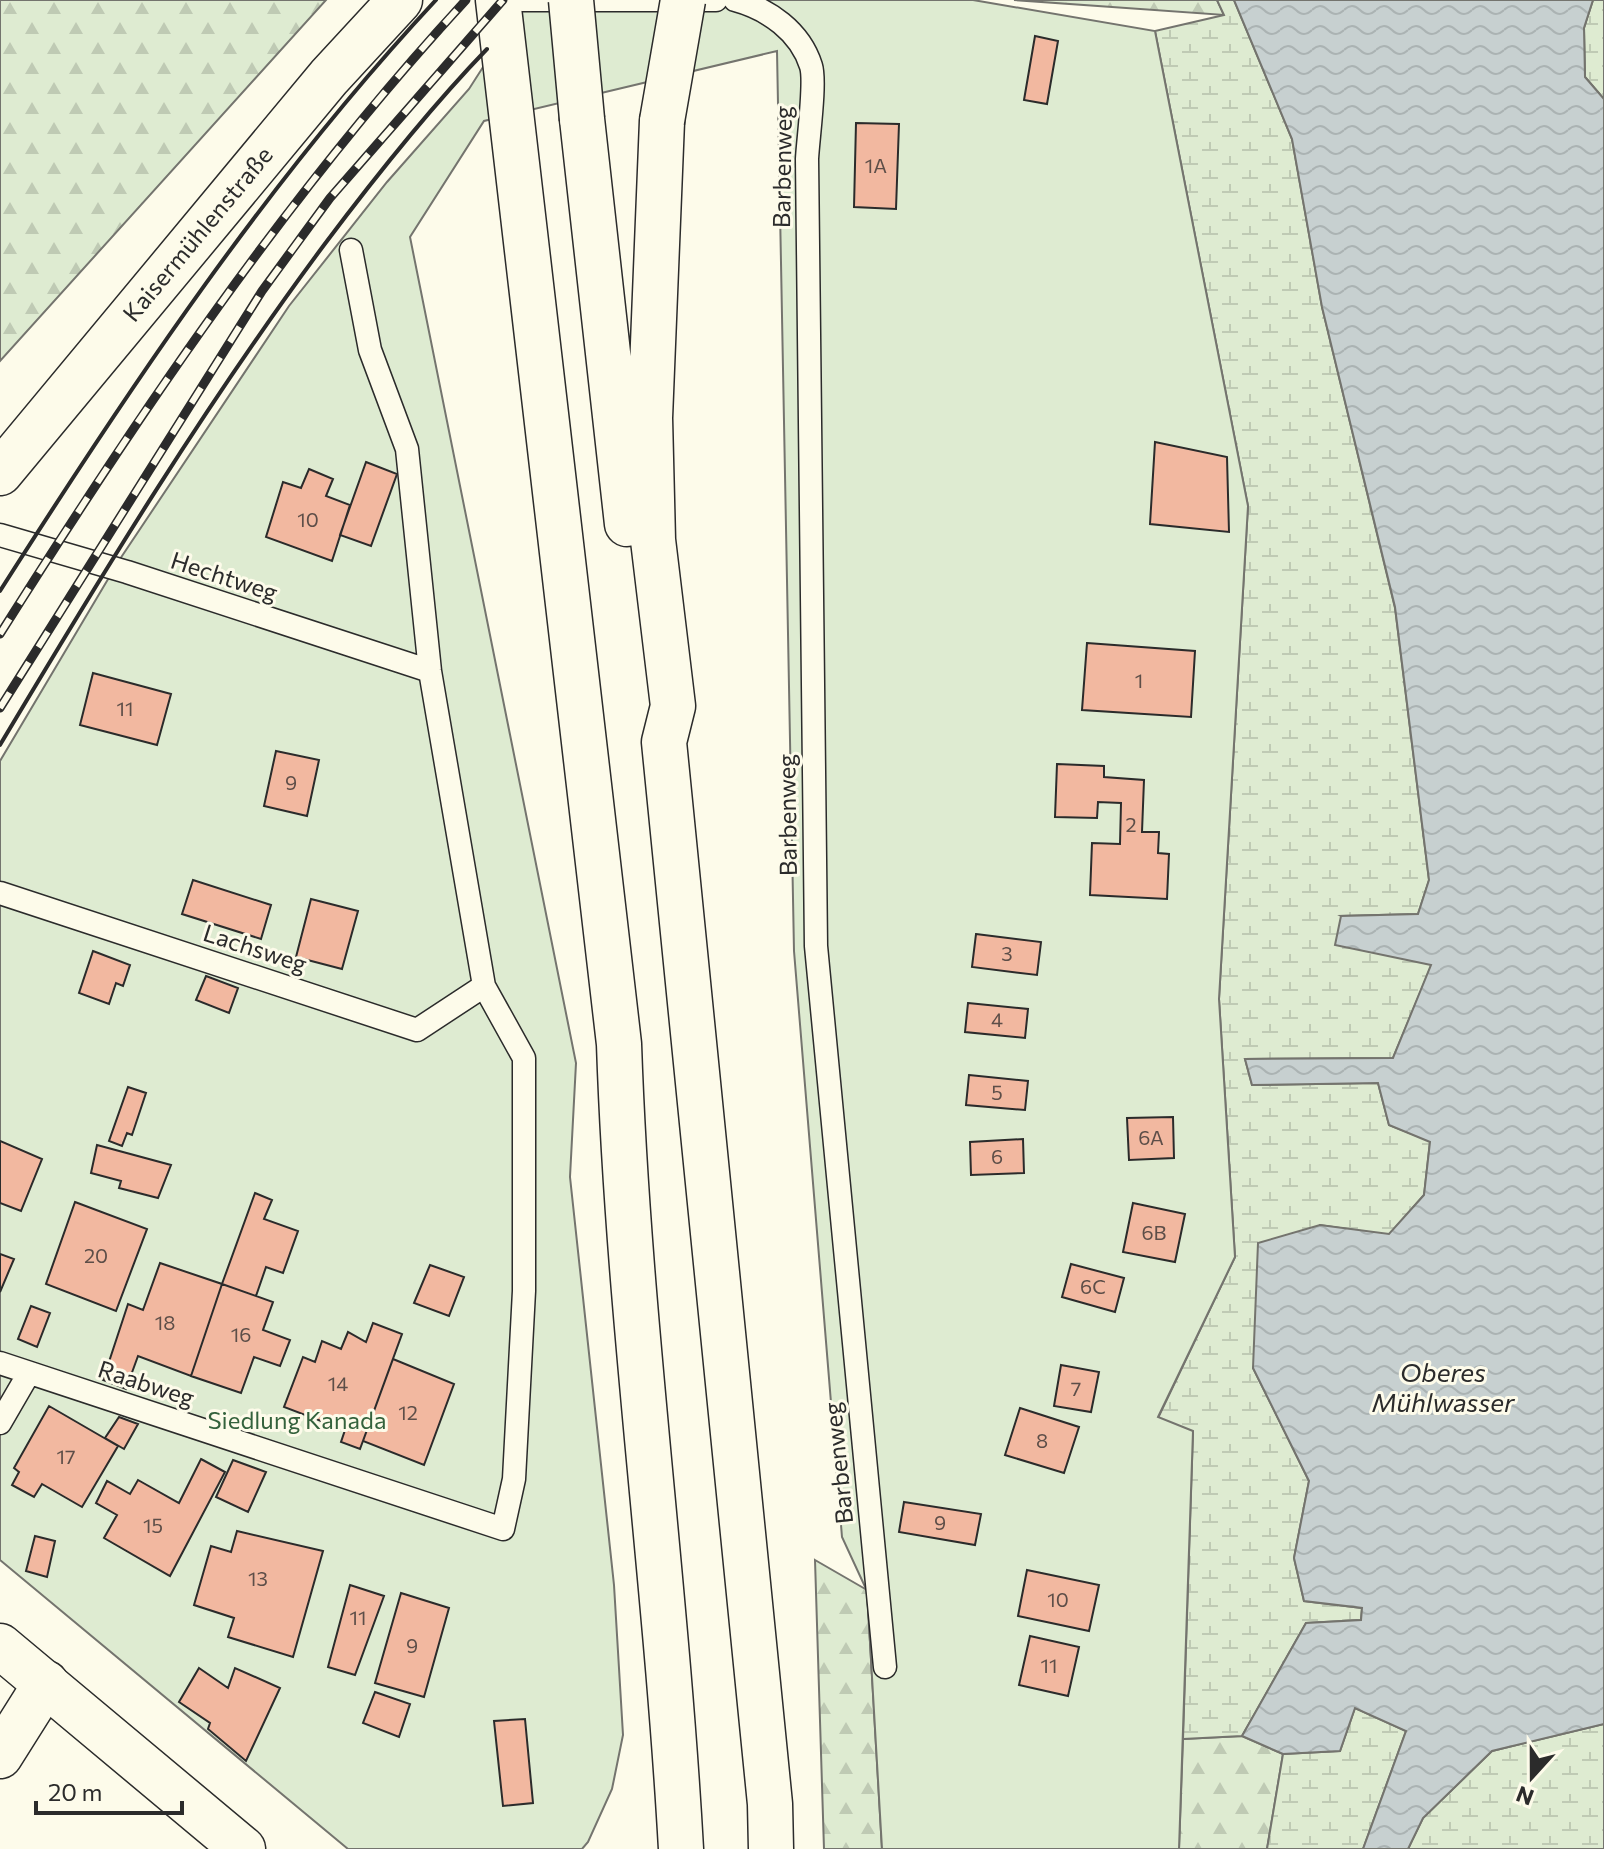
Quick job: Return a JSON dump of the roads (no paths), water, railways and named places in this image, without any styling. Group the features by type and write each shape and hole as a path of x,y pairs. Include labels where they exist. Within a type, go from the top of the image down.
{"main road":[{"name":"Kaisermühlenstraße","path":"0,473 329,77 400,0"},
{"path":"498,0 619,1044 624,1200 672,1683 681,1849"},
{"path":"571,0 647,707 664,742"},
{"path":"683,0 662,121 650,418 653,540 673,706 664,742 769,1788 771,1849"},
{"path":"0,1646 243,1849"},
{"path":"0,1756 46,1683"},
{"path":"649,1849 657,1816 672,1683"}],"lane":[{"path":"522,0 716,0"},
{"name":"Barbenweg","path":"735,0 757,6 789,28 812,67 807,159 816,946 885,1667"},
{"path":"351,250 370,350 407,449 430,671 484,986"},
{"name":"Hechtweg","path":"0,535 127,572 430,671"},
{"name":"Lachsweg","path":"0,893 417,1030 484,986"},
{"name":"Raabweg","path":"0,1363 503,1529 514,1479 524,1291 524,1058 484,986"},
{"path":"0,1423 29,1373"}],"water":[{"name":"Oberes Mühlwasser","path":"1234,0 1593,0 1584,28 1585,77 1604,99 1604,1724 1492,1751 1423,1818 1408,1849 1363,1849 1406,1731 1355,1708 1340,1751 1283,1754 1242,1736 1306,1623 1361,1620 1362,1608 1304,1601 1294,1558 1309,1481 1253,1368 1258,1243 1320,1225 1389,1234 1424,1195 1430,1142 1389,1125 1378,1083 1252,1085 1245,1059 1393,1058 1431,965 1335,945 1341,916 1418,914 1429,880 1395,607 1322,307 1292,139"}],"railway":[{"path":"0,634 162,387 277,227 338,149 466,0"},
{"path":"0,708 262,291 330,198 503,0"}],"park label":[{"name":"Siedlung Kanada","path":"297,1421"}]}
